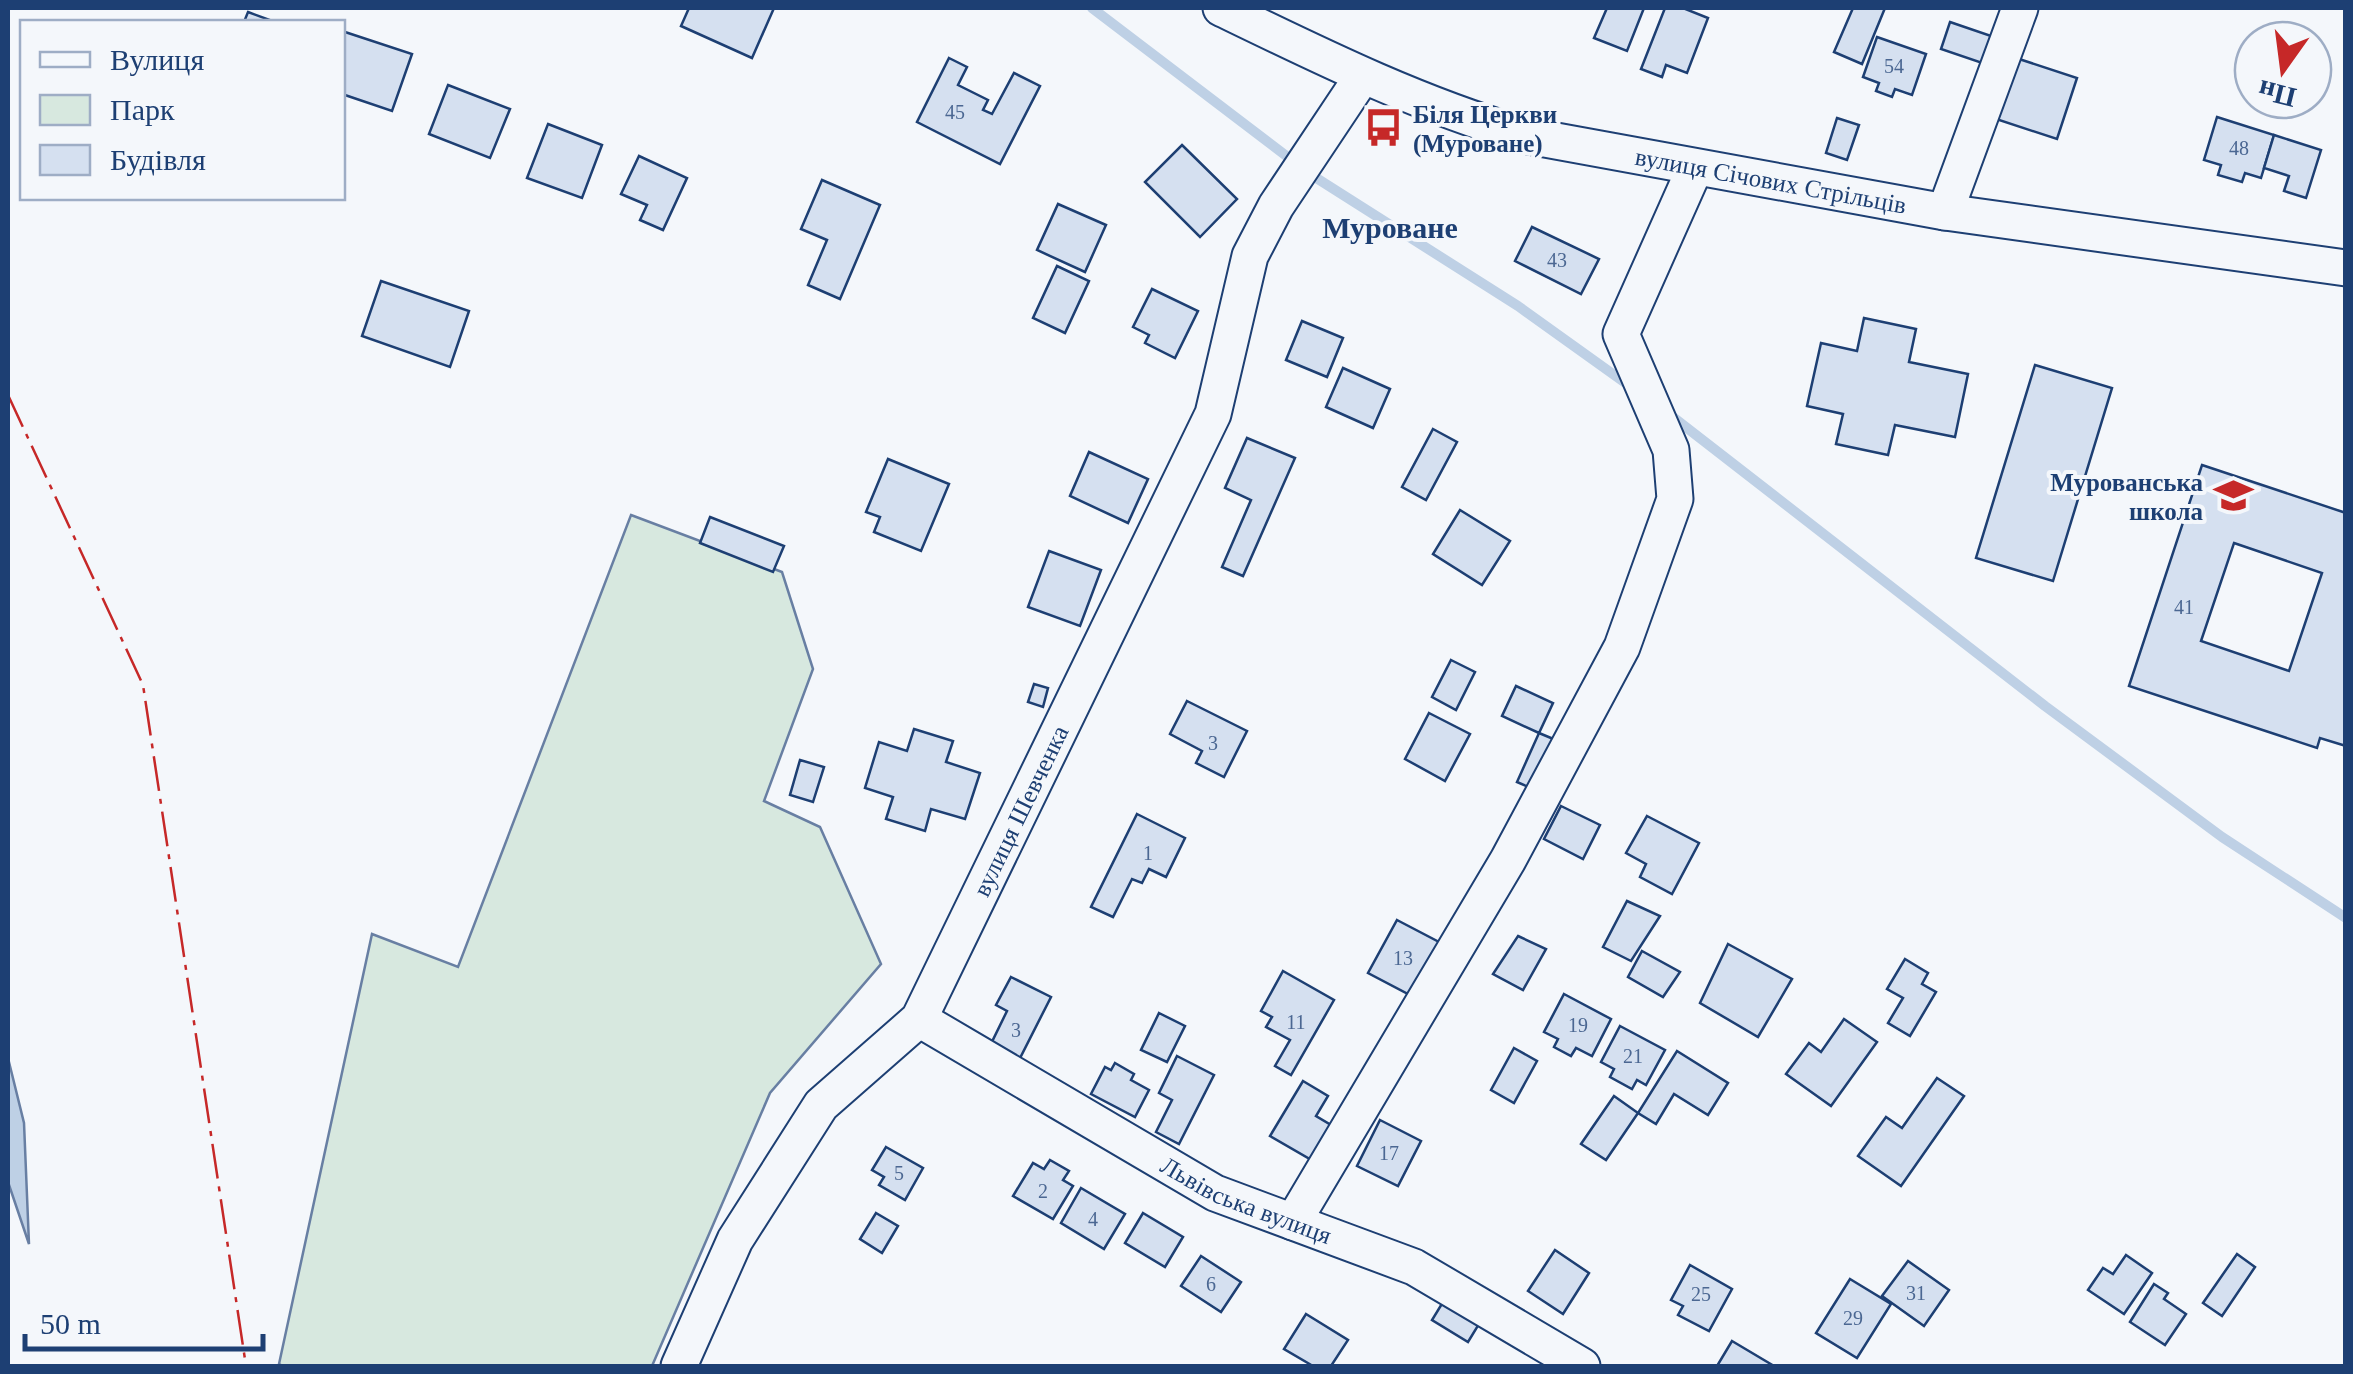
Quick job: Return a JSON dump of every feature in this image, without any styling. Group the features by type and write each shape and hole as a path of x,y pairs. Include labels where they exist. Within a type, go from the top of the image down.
{"street":[{"name":"вулиця Січових Стрільців","path":"1221,8 1362,77 1460,116 1523,135 1945,212 2346,268"},
{"path":"1945,212 2020,8"},
{"name":"вулиця Шевченка","path":"679,1366 734,1240 820,1104 919,1019 1213,414 1250,256 1276,206 1362,77"},
{"path":"1293,1222 1508,860 1622,647 1676,499 1671,450 1621,334 1695,168"},
{"name":"Львівська вулиця","path":"919,1019 1216,1193 1414,1267 1582,1366"}],"green space":[{"path":"631,515 782,572 813,669 764,801 820,827 881,964 770,1093 652,1366 283,1366 279,1364 372,934 458,967"}],"water":[{"path":"8,1058 24,1123 29,1244 8,1182"}],"building":[{"path":"689,8 774,8 752,58 681,26"},
{"path":"1607,8 1644,8 1627,51 1594,38"},
{"path":"1665,8 1683,8 1708,18 1687,73 1666,65 1662,77 1641,69"},
{"path":"1853,8 1885,8 1862,64 1834,52"},
{"path":"248,12 270,20 245,20"},
{"path":"1950,22 1997,38 1988,65 1941,49"},
{"path":"345,32 412,54 392,111 345,95"},
{"path":"1877,37 1926,54 1912,95 1895,89 1892,97 1876,91 1879,83 1863,77"},
{"path":"949,58 967,67 958,85 988,100 983,110 992,114 1014,73 1040,86 1000,164 917,122"},
{"path":"2016,58 2077,78 2057,139 1996,119"},
{"path":"448,85 510,109 490,158 429,134"},
{"path":"2217,117 2274,135 2261,178 2245,173 2242,182 2218,175 2221,165 2204,160"},
{"path":"1837,118 1859,125 1847,160 1826,153"},
{"path":"548,124 602,145 582,198 527,178"},
{"path":"2274,135 2321,150 2306,198 2284,191 2289,176 2264,168"},
{"path":"1182,145 1237,199 1200,237 1145,182"},
{"path":"639,156 687,178 663,230 640,220 647,205 621,194"},
{"path":"822,180 880,205 840,299 808,285 827,240 801,229"},
{"path":"1058,204 1106,225 1085,272 1037,250"},
{"path":"1532,227 1599,259 1581,294 1515,261"},
{"path":"1057,266 1089,281 1065,333 1033,318"},
{"path":"381,281 469,311 450,367 362,336"},
{"path":"1152,289 1198,311 1175,358 1145,343 1149,335 1133,327"},
{"path":"1864,318 1916,329 1909,362 1968,374 1955,437 1895,425 1888,455 1836,444 1843,414 1807,406 1821,343 1857,351"},
{"path":"1302,321 1343,338 1327,377 1286,360"},
{"path":"2035,365 2112,388 2053,581 1976,558"},
{"path":"1343,368 1390,389 1373,428 1326,407"},
{"path":"1433,429 1457,442 1426,500 1402,487"},
{"path":"1247,438 1295,458 1243,576 1222,567 1251,500 1225,488"},
{"path":"1089,452 1148,479 1128,523 1070,496"},
{"path":"888,459 949,484 921,551 874,532 880,517 866,512"},
{"path":"2202,465 2346,513 2346,746 2320,738 2317,748 2129,686","holes":["2234,543 2322,573 2289,671 2201,641"]},
{"path":"1460,510 1510,541 1482,585 1433,554"},
{"path":"710,517 784,546 773,572 700,543"},
{"path":"1049,551 1101,570 1080,626 1028,607"},
{"path":"1451,660 1475,672 1456,710 1432,697"},
{"path":"1034,684 1048,688 1043,707 1028,702"},
{"path":"1516,686 1553,703 1539,733 1502,716"},
{"path":"1187,701 1247,731 1224,777 1196,763 1202,751 1170,734"},
{"path":"1429,713 1470,734 1445,781 1405,759"},
{"path":"914,729 953,741 946,762 980,773 965,819 931,809 925,831 886,819 893,797 865,788 879,742 907,751"},
{"path":"1539,733 1563,743 1540,792 1517,782"},
{"path":"800,760 824,767 813,802 790,795"},
{"path":"1561,806 1600,825 1583,859 1544,839"},
{"path":"1137,814 1185,838 1166,877 1149,869 1142,883 1132,879 1113,917 1091,907"},
{"path":"1647,816 1699,843 1672,894 1640,877 1646,864 1626,853"},
{"path":"1627,901 1660,916 1631,961 1603,947"},
{"path":"1397,920 1439,942 1410,995 1368,973"},
{"path":"1518,936 1546,949 1523,990 1493,974"},
{"path":"1728,944 1792,979 1758,1037 1700,1003"},
{"path":"1642,951 1680,972 1663,997 1628,977"},
{"path":"1905,959 1928,973 1922,984 1936,992 1910,1036 1888,1023 1903,998 1887,989"},
{"path":"1283,971 1334,1000 1291,1075 1275,1066 1290,1040 1266,1027 1272,1017 1261,1011"},
{"path":"1011,977 1051,997 1017,1064 988,1050 1007,1011 996,1005"},
{"path":"1564,994 1611,1019 1592,1056 1576,1048 1571,1056 1554,1047 1558,1039 1544,1032"},
{"path":"1159,1013 1185,1026 1167,1062 1141,1050"},
{"path":"1844,1019 1877,1042 1831,1106 1786,1074 1809,1043 1821,1052"},
{"path":"1620,1026 1665,1050 1646,1085 1637,1080 1632,1089 1610,1077 1614,1069 1601,1062"},
{"path":"1514,1048 1537,1061 1514,1103 1491,1090"},
{"path":"1677,1051 1728,1083 1708,1115 1674,1094 1656,1124 1638,1113"},
{"path":"1177,1056 1214,1075 1179,1144 1156,1132 1172,1100 1159,1093"},
{"path":"1115,1063 1134,1074 1131,1080 1149,1090 1135,1117 1091,1094 1105,1067 1111,1070"},
{"path":"1937,1078 1964,1096 1901,1186 1858,1156 1886,1117 1902,1128"},
{"path":"1303,1081 1328,1096 1316,1116 1336,1128 1315,1162 1270,1136"},
{"path":"1614,1096 1638,1113 1606,1160 1581,1144"},
{"path":"1380,1120 1421,1141 1398,1186 1357,1166"},
{"path":"886,1147 923,1168 905,1200 879,1185 884,1177 872,1170"},
{"path":"1050,1160 1069,1171 1063,1180 1073,1186 1053,1219 1013,1196 1033,1163 1044,1169"},
{"path":"1081,1188 1125,1214 1104,1249 1061,1223"},
{"path":"876,1213 898,1226 882,1253 860,1239"},
{"path":"1143,1213 1183,1237 1165,1267 1125,1243"},
{"path":"1555,1250 1589,1273 1563,1314 1528,1291"},
{"path":"2237,1254 2255,1267 2222,1316 2203,1303"},
{"path":"2126,1255 2152,1273 2124,1314 2088,1290 2103,1268 2113,1274"},
{"path":"1201,1256 1241,1282 1221,1312 1181,1286"},
{"path":"1908,1261 1949,1290 1924,1326 1882,1296"},
{"path":"1690,1265 1732,1289 1709,1331 1678,1315 1683,1306 1671,1300"},
{"path":"1850,1279 1891,1304 1857,1358 1816,1333"},
{"path":"2154,1284 2168,1293 2164,1299 2186,1314 2165,1345 2130,1322"},
{"path":"1443,1302 1479,1324 1468,1342 1432,1320"},
{"path":"1306,1314 1348,1340 1331,1366 1313,1366 1284,1349"},
{"path":"1732,1341 1774,1366 1717,1366"}],"waterway":[{"path":"1092,8 1310,174 1518,306 1631,387"},
{"path":"1669,414 2045,706 2222,837 2346,918"}],"power":[{"path":"8,395 143,685 246,1366"}],"place":[{"name":"Біля Церкви (Муроване)","path":"1383,128"},
{"name":"Мурованська школа","path":"2233,496"}],"district":[{"name":"Муроване","path":"1390,227"}]}
